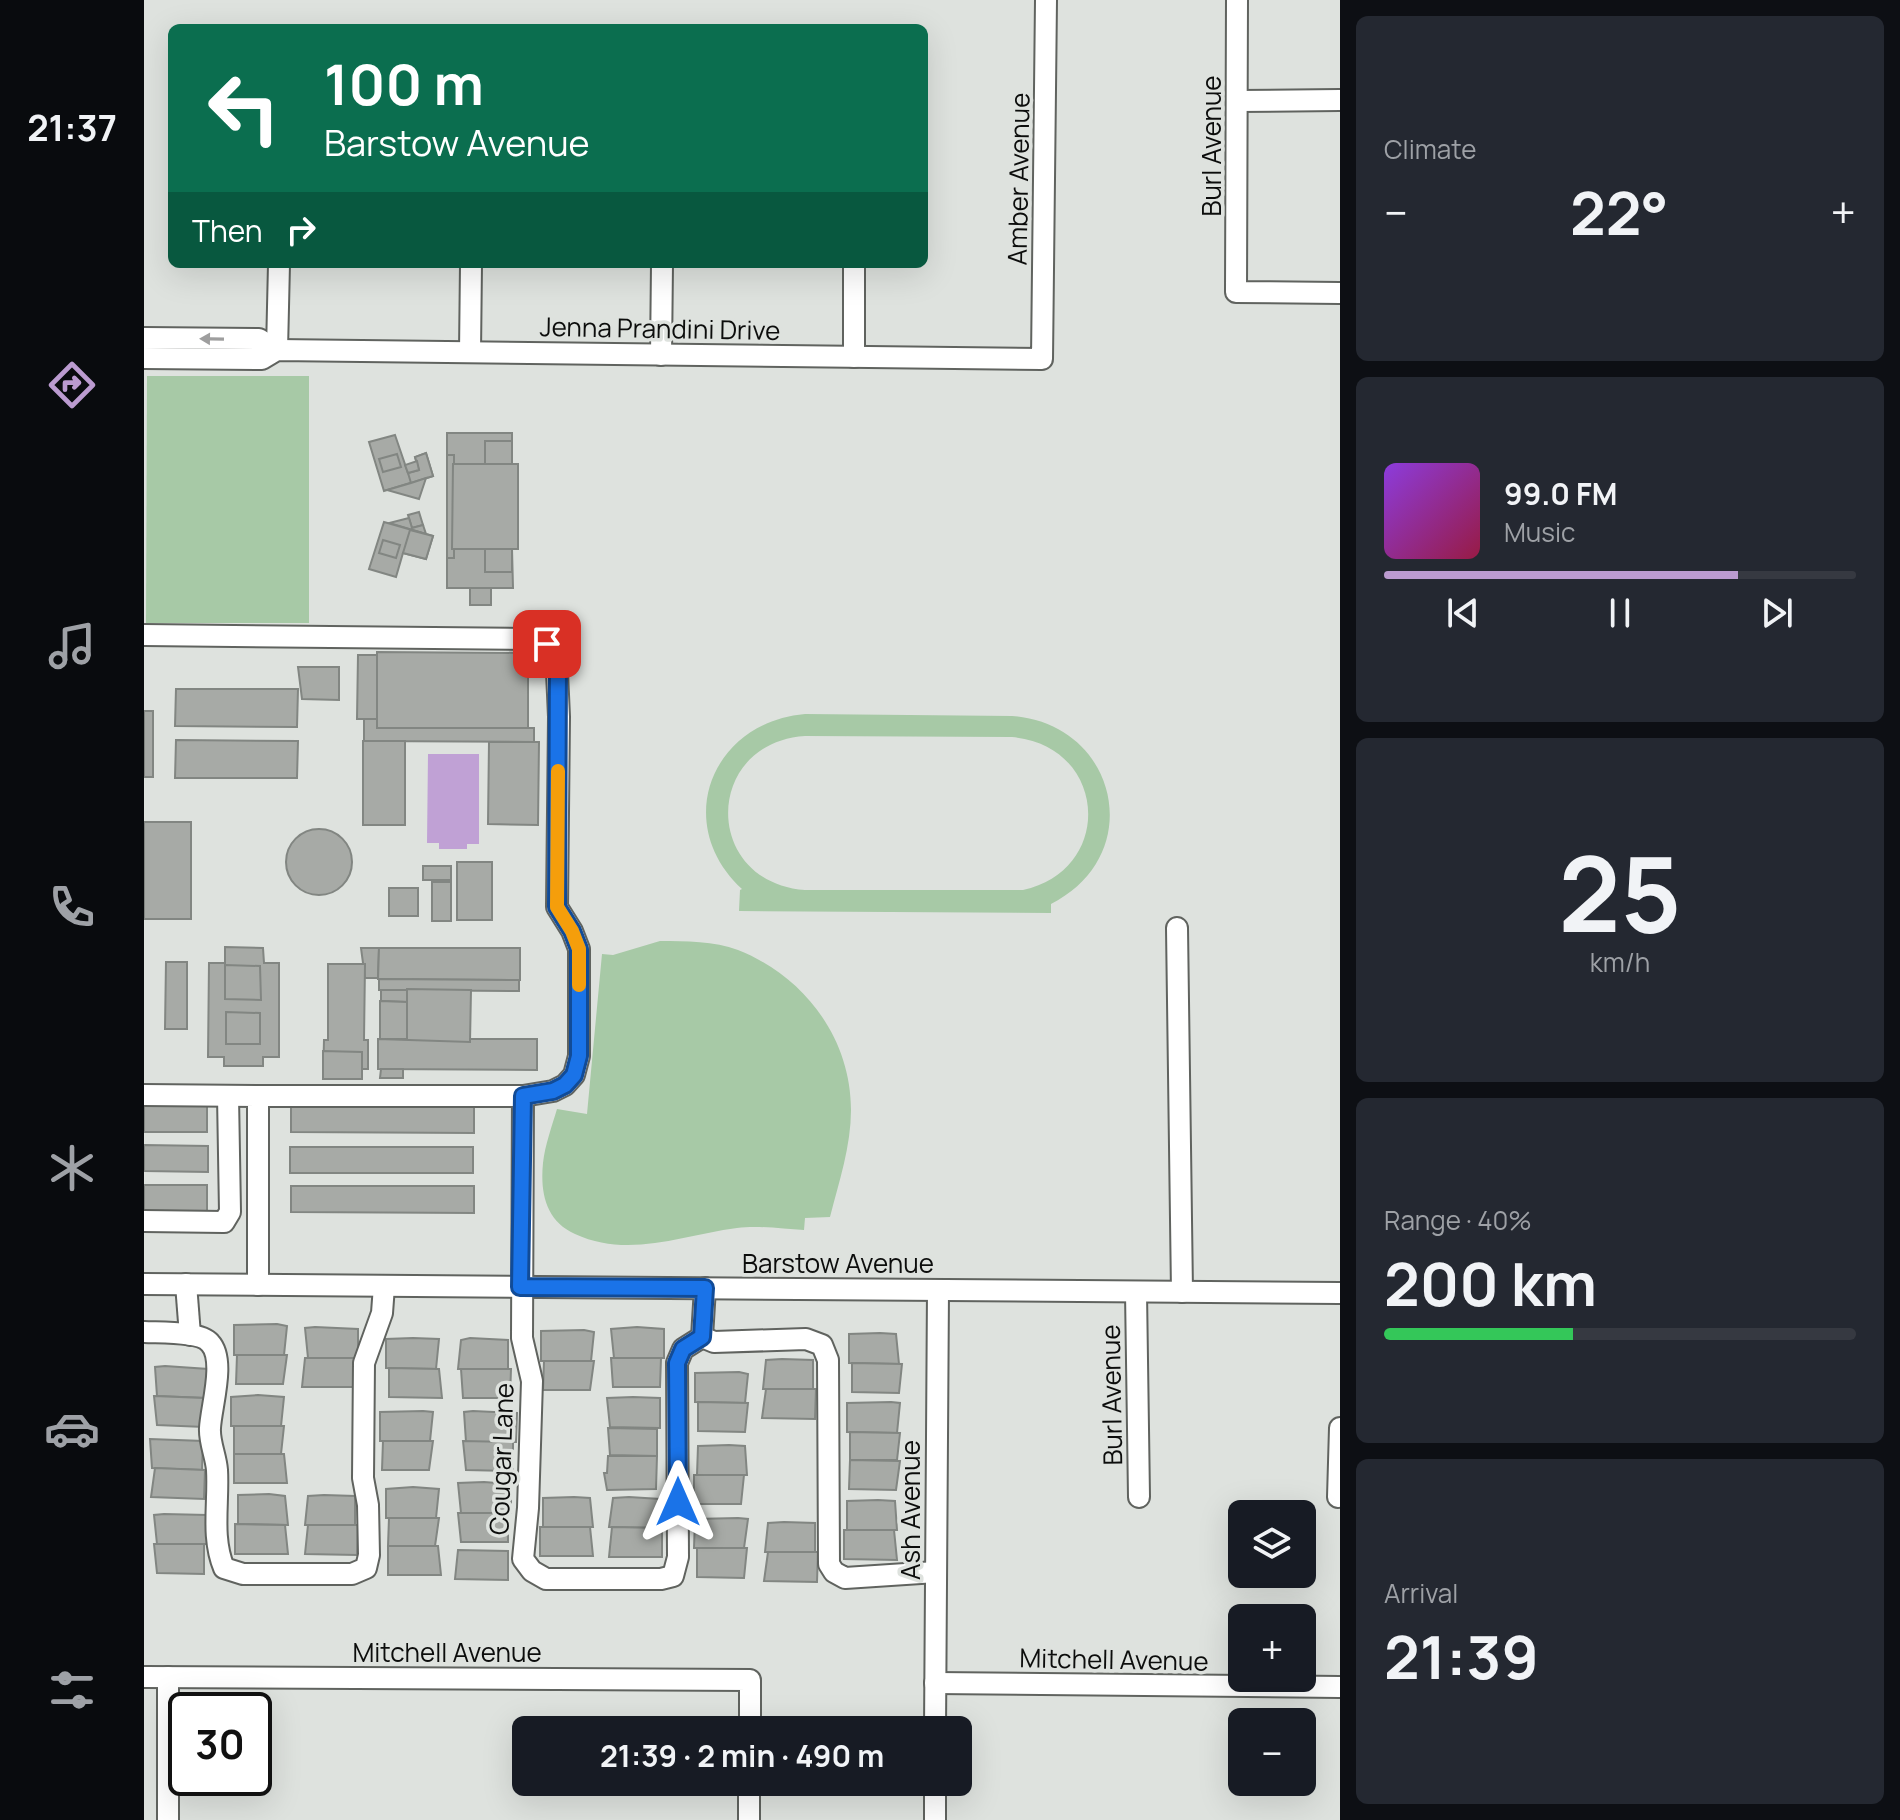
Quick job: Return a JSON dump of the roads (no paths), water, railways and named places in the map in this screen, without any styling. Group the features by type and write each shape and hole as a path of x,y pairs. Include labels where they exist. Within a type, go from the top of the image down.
{"street":[{"name":"Amber Avenue","path":"1042,359 1046,0"},
{"name":"Burl Avenue","path":"1237,0 1236,292 1340,293"},
{"path":"1237,101 1340,100"},
{"path":"277,350 279,268"},
{"path":"470,352 471,268"},
{"path":"661,355 662,268"},
{"path":"854,268 854,357"},
{"name":"Jenna Prandini Drive","path":"144,338 259,339 277,350 1042,359"},
{"name":"Jenna Prandini Drive","path":"144,358 262,359 277,350"},
{"path":"144,635 532,639 556,650 559,717 556,897 557,907 579,949 579,1056 574,1075 565,1085 553,1091 523,1096 144,1095"},
{"path":"1177,928 1182,1292"},
{"path":"144,1221 227,1220 230,1212 228,1096"},
{"path":"258,1096 258,1285"},
{"path":"520,1287 523,1096"},
{"name":"Barstow Avenue","path":"144,1284 1340,1293"},
{"path":"186,1284 190,1335"},
{"path":"144,1332 200,1336 210,1343 215,1353 217,1390 210,1430 217,1469 217,1551 224,1568 243,1574 352,1574 366,1568 369,1555 368,1505 363,1478 364,1363 382,1313 384,1286"},
{"name":"Cougar Lane","path":"520,1287 522,1338 532,1381 528,1508 523,1559 532,1571 546,1579 661,1579 673,1576 678,1557 677,1363 683,1349 702,1337"},
{"path":"705,1288 702,1337 714,1342 806,1339 822,1345 828,1360 829,1564 834,1572 845,1578 936,1572"},
{"name":"Ash Avenue","path":"935,1716 938,1290"},
{"name":"Burl Avenue","path":"1136,1292 1139,1497"},
{"path":"1338,1497 1340,1428"},
{"name":"Mitchell Avenue","path":"144,1677 750,1680 750,1716"},
{"path":"168,1677 168,1820"},
{"name":"Mitchell Avenue","path":"935,1683 1340,1687"},
{"path":"749,1796 749,1820"},
{"path":"935,1796 935,1820"}]}
